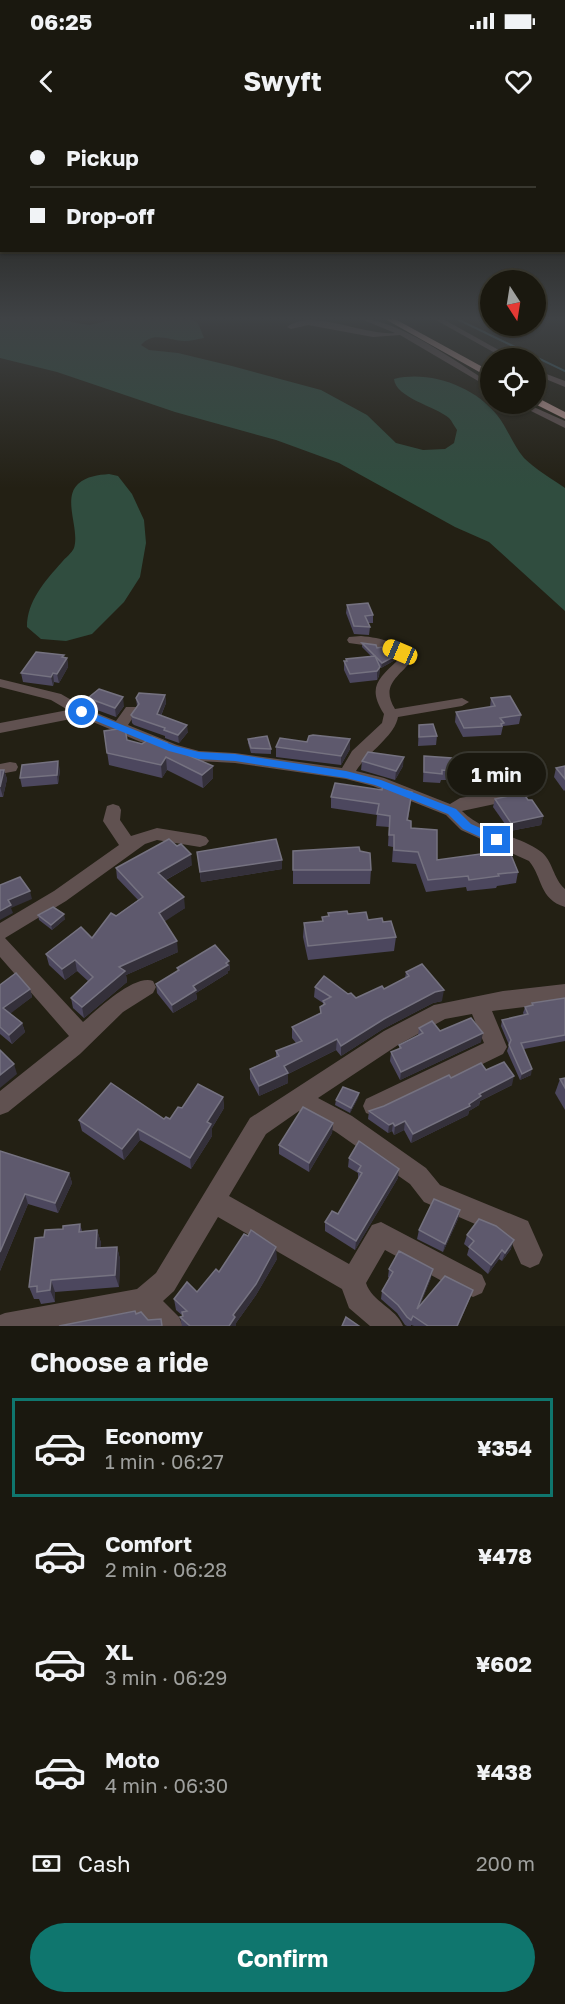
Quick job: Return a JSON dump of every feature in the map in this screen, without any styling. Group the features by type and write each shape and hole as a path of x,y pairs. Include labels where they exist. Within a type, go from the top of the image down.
{"highway":[{"path":"546,406 565,416"}],"street":[{"path":"546,376 565,384"},
{"path":"542,414 565,425"},
{"path":"346,774 358,755 389,725 391,714 383,701 385,680 405,660 400,652 376,641 354,640"},
{"path":"0,683 56,698 82,712 172,749 199,756 235,758 346,774 378,782 452,811 467,826 535,856 540,862 549,886 565,900"},
{"path":"391,714 462,702"},
{"path":"119,728 131,710"},
{"path":"0,728 82,712"},
{"path":"452,811 460,804 522,793 528,779"},
{"path":"113,810 111,820 129,846"},
{"path":"0,932 60,896 139,839 157,834 200,841"},
{"path":"0,944 82,1036"},
{"path":"0,1105 73,1047 116,1006 146,987"},
{"path":"5,1326 143,1301 165,1282 258,1126 391,1038 441,1011 565,993"},
{"path":"374,1106 496,1047 479,1005"},
{"path":"298,1099 344,1124 417,1176 432,1194 519,1230 530,1255"},
{"path":"214,1201 353,1281 358,1299 390,1326"},
{"path":"353,1281 381,1234 473,1284"},
{"path":"143,1301 170,1326"}],"green space":[{"path":"67,375 266,375 321,390 367,415 396,443 423,450 445,449 454,443 457,430 449,418 401,391 394,379 422,377 437,379 464,389 480,398 480,414 497,415 524,458 565,488 565,611 489,542 455,527 339,463 276,440 175,412"},
{"path":"109,474 118,476 132,494 144,520 146,543 140,577 124,602 92,634 66,641 41,639 27,627 28,618 38,592 74,548 75,532 71,506 73,490 85,479"}],"building":[{"path":"368,603 373,615 365,616 370,627 354,626 347,605"},
{"path":"362,643 376,645 377,648 382,647 395,656 382,663"},
{"path":"36,652 64,655 62,657 67,658 57,674 53,673 51,677 21,673"},
{"path":"375,656 380,667 377,671 350,674 344,661 347,661 346,659"},
{"path":"99,689 123,697 115,708 88,698"},
{"path":"139,693 165,695 157,714 187,725 178,735 133,717 131,715 139,704 136,698"},
{"path":"510,696 521,715 500,718 504,723 501,724 502,726 464,728 456,712 495,706 491,698"},
{"path":"433,724 437,736 419,737 419,725"},
{"path":"125,728 127,740 142,744 152,737 167,743 164,747 213,766 202,775 166,757 161,765 107,753 104,731"},
{"path":"267,736 271,749 251,748 248,739"},
{"path":"309,736 350,739 341,756 276,747 280,738 307,742"},
{"path":"368,752 404,757 396,771 362,761"},
{"path":"424,756 452,758 453,771 442,770 442,774 424,772"},
{"path":"511,757 517,777 492,781 487,766 497,766 494,758"},
{"path":"58,761 57,775 20,778 22,765"},
{"path":"565,766 565,779 556,768"},
{"path":"0,770 4,770 0,787"},
{"path":"335,783 382,790 383,785 412,792 407,820 411,821 411,828 437,830 437,860 509,850 518,872 469,880 468,876 428,880 418,852 394,850 394,835 389,835 390,816 377,814 379,804 331,797"},
{"path":"523,793 528,800 532,800 543,816 511,823 495,799"},
{"path":"169,839 177,846 181,844 191,854 158,873 184,897 159,913 177,941 119,967 125,971 82,1007 71,998 93,977 75,960 62,969 46,954 81,927 92,938 111,913 116,916 143,897 116,868"},
{"path":"276,839 282,860 200,872 197,852"},
{"path":"359,847 360,851 370,853 371,870 293,870 293,851"},
{"path":"20,877 30,891 8,900 11,905 0,911 0,885"},
{"path":"53,907 64,914 51,925 38,915"},
{"path":"347,911 348,914 366,912 368,920 382,918 383,922 391,921 396,937 308,946 304,923 323,921 322,917 329,916 328,913"},
{"path":"215,945 229,961 226,963 228,965 193,986 196,990 172,1005 156,984"},
{"path":"422,964 444,990 435,992 384,1019 341,1046 337,1039 284,1066 288,1073 259,1086 250,1069 279,1056 276,1051 302,1041 292,1027 321,1013 320,1007 325,1004 323,1001 331,997 315,987 324,976 356,998 382,986 384,989 409,976 406,972"},
{"path":"16,973 30,989 3,1008 22,1023 9,1035 0,1027 0,985"},
{"path":"565,998 565,1035 521,1043 532,1069 522,1074 509,1045 511,1040 502,1020 528,1014 525,1007 533,1005 532,1003"},
{"path":"471,1018 483,1033 401,1072 391,1052 401,1048 399,1045 423,1033 419,1028 432,1021 440,1031"},
{"path":"0,1050 14,1064 0,1075"},
{"path":"504,1062 514,1076 479,1094 481,1096 469,1104 470,1106 413,1134 405,1121 395,1126 393,1123 389,1125 369,1111 449,1075 451,1078 481,1063 486,1070"},
{"path":"565,1078 565,1088 560,1079"},
{"path":"111,1083 164,1119 166,1117 170,1119 178,1107 182,1108 198,1084 223,1097 207,1122 211,1124 190,1158 138,1129 122,1149 79,1120"},
{"path":"343,1087 359,1093 351,1108 336,1100"},
{"path":"303,1107 333,1123 309,1163 279,1145"},
{"path":"359,1141 399,1169 356,1241 325,1222 332,1211 338,1214 362,1173 358,1171 361,1166 349,1158"},
{"path":"0,1151 69,1173 55,1203 25,1194 0,1252"},
{"path":"434,1199 460,1210 445,1244 419,1230"},
{"path":"479,1219 496,1226 514,1240 505,1253 502,1250 491,1265 469,1247 474,1241 467,1235"},
{"path":"80,1224 79,1232 97,1230 96,1248 117,1247 115,1275 51,1280 50,1290 37,1292 37,1286 29,1287 35,1238 44,1237 45,1230 63,1229 63,1226"},
{"path":"251,1230 276,1247 256,1284 233,1315 235,1317 229,1326 190,1326 180,1317 183,1316 182,1312 187,1311 174,1299 187,1282 197,1292 216,1269 219,1272 244,1234 248,1236"},
{"path":"399,1251 433,1269 417,1309 445,1276 473,1290 457,1326 428,1326 413,1316 411,1320 382,1291 393,1272 389,1269"},
{"path":"135,1311 136,1314 141,1312 148,1320 161,1319 162,1326 59,1326"},
{"path":"346,1317 359,1326 342,1326"}],"route":[{"path":"82,712 172,749 199,756 235,758 346,774 378,782 452,811 467,826 497,840"}]}
